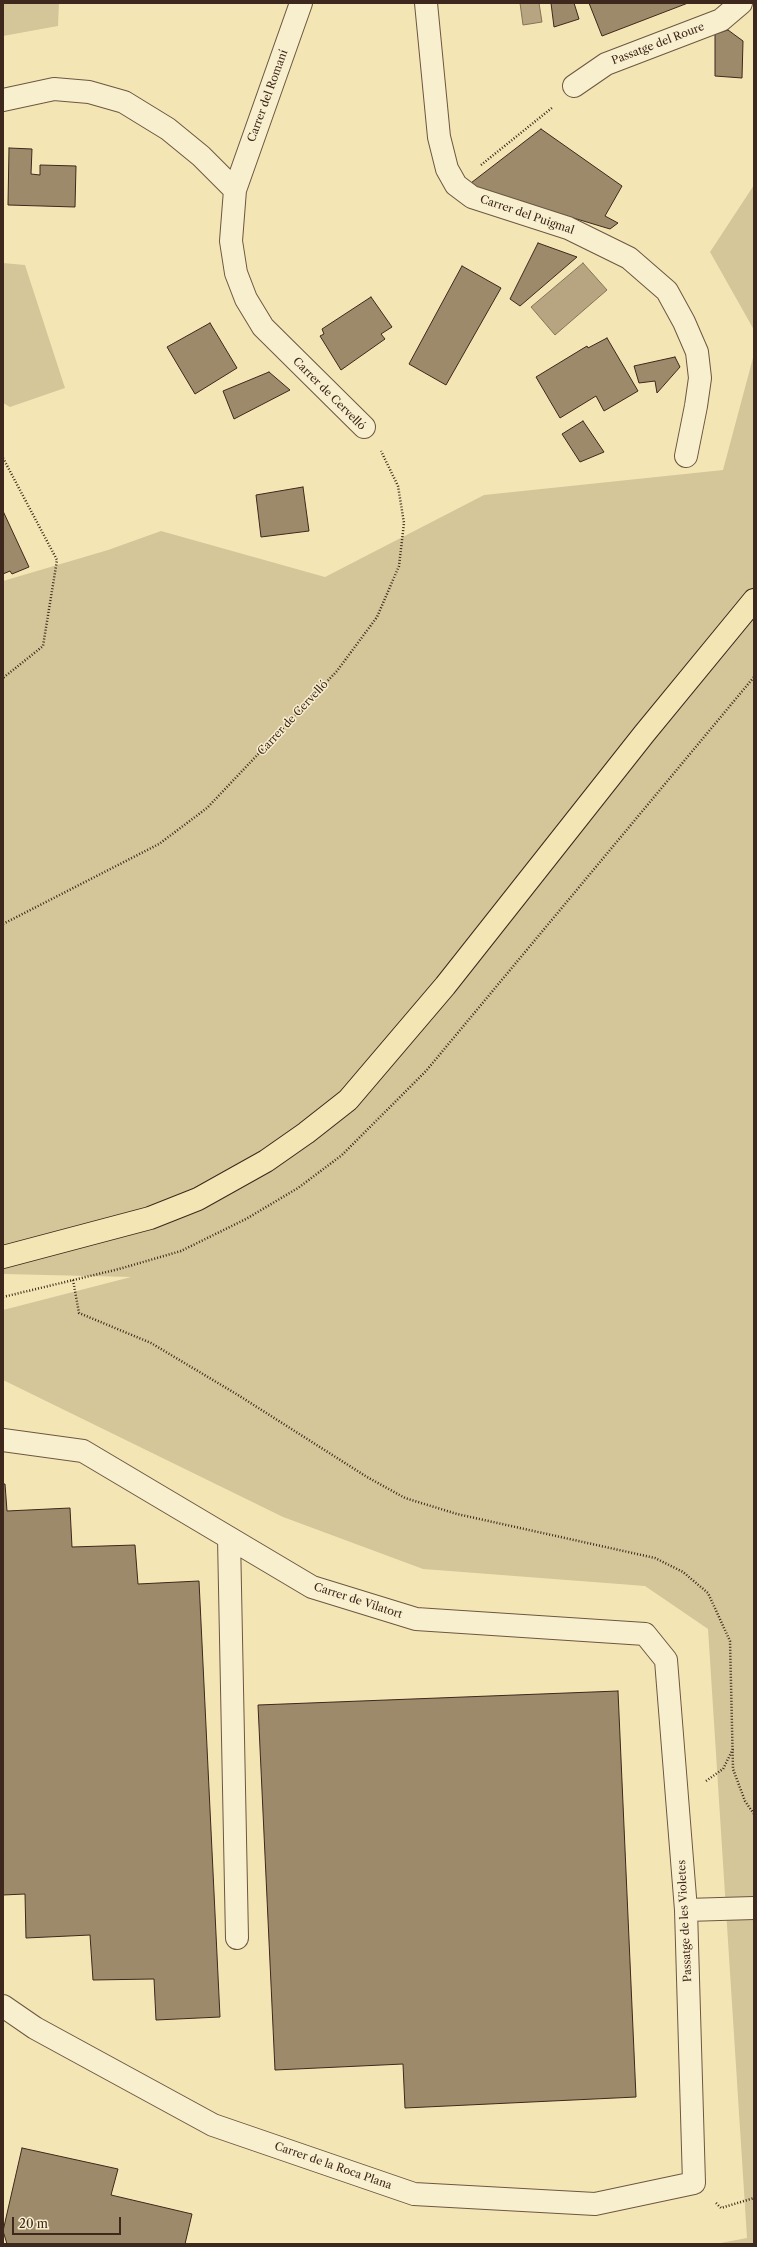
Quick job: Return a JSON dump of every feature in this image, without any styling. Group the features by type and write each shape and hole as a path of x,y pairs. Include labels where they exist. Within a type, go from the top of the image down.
{"main road":[{"path":"3,1257 150,1218 198,1199 266,1161 306,1133 348,1100 445,986 644,734 754,600"}],"street":[{"name":"Carrer del Romaní","path":"235,190 301,3"},
{"path":"426,3 439,137 448,169 456,186"},
{"name":"Passatge del Roure","path":"574,86 606,64 722,20 741,3"},
{"path":"3,100 54,89 89,92 124,102 168,129 201,156 235,190"},
{"name":"Carrer del Puigmal","path":"456,186 472,197 568,228 629,258 667,291 684,322 697,352 700,378 686,456"},
{"name":"Carrer de Cervelló","path":"235,190 232,241 236,273 246,299 263,327 364,427"},
{"name":"Carrer de Vilatort","path":"3,1440 83,1451 312,1587 416,1619 645,1634 666,1660"},
{"path":"229,1538 237,1938"},
{"name":"Passatge de les Violetes","path":"666,1660 686,1910 694,2183"},
{"path":"686,1910 754,1908"},
{"name":"Carrer de la Roca Plana","path":"3,2006 35,2028 213,2125 414,2194 595,2204 694,2183"}],"path":[{"path":"456,186 549,111"},
{"name":"Carrer de Cervelló","path":"3,924 159,844 207,808 336,671 378,617 399,566 404,523 398,486 383,455 364,427"},
{"path":"3,458 57,560 44,646 3,678"},
{"path":"73,1280 79,1313 151,1343 238,1395 366,1477 405,1498 457,1514 655,1558 683,1572 708,1594 730,1641 733,1769 745,1801 754,1814"},
{"path":"676,1784 708,1781 723,1769 733,1749"},
{"path":"694,2183 721,2208 754,2198"}],"shaded area":[{"path":"3,3 59,3 58,26 3,36"},
{"path":"520,3 539,3 542,22 523,25"},
{"path":"754,185 754,330 710,252"},
{"path":"3,263 25,265 65,388 10,407 3,403"},
{"path":"583,263 607,290 555,335 531,307"},
{"path":"754,354 754,2244 715,2244 747,2238 708,1629 645,1586 423,1569 283,1517 3,1380 3,1310 131,1277 3,1274 3,581 108,550 161,531 325,577 484,495 723,470"}],"building":[{"path":"551,3 574,3 579,19 554,27"},
{"path":"589,3 688,3 602,36"},
{"path":"728,30 743,41 742,78 715,76 715,34"},
{"path":"541,129 622,186 605,216 618,223 610,229 467,186"},
{"path":"9,148 32,149 31,174 40,175 40,165 76,166 75,207 8,205"},
{"path":"538,243 577,257 520,306 510,299"},
{"path":"462,266 501,288 446,385 409,364"},
{"path":"371,297 392,327 381,334 385,339 341,370 320,336 324,334 322,329"},
{"path":"210,323 237,368 195,394 167,347"},
{"path":"607,338 638,391 604,411 596,396 560,418 536,377 587,346 588,348"},
{"path":"675,357 680,367 657,393 655,381 639,383 634,366"},
{"path":"269,372 290,390 234,419 223,391"},
{"path":"583,421 604,452 580,462 562,434"},
{"path":"303,487 309,531 261,537 256,495"},
{"path":"3,511 29,567 12,574 10,571 3,574"},
{"path":"3,1484 5,1484 7,1511 70,1508 72,1547 135,1545 138,1584 199,1581 220,2017 156,2020 154,1979 93,1980 90,1935 26,1938 25,1894 3,1895"},
{"path":"618,1691 636,2097 405,2108 403,2064 275,2070 258,1705"},
{"path":"22,2148 118,2169 111,2195 192,2214 185,2244 7,2244 3,2231"}]}
